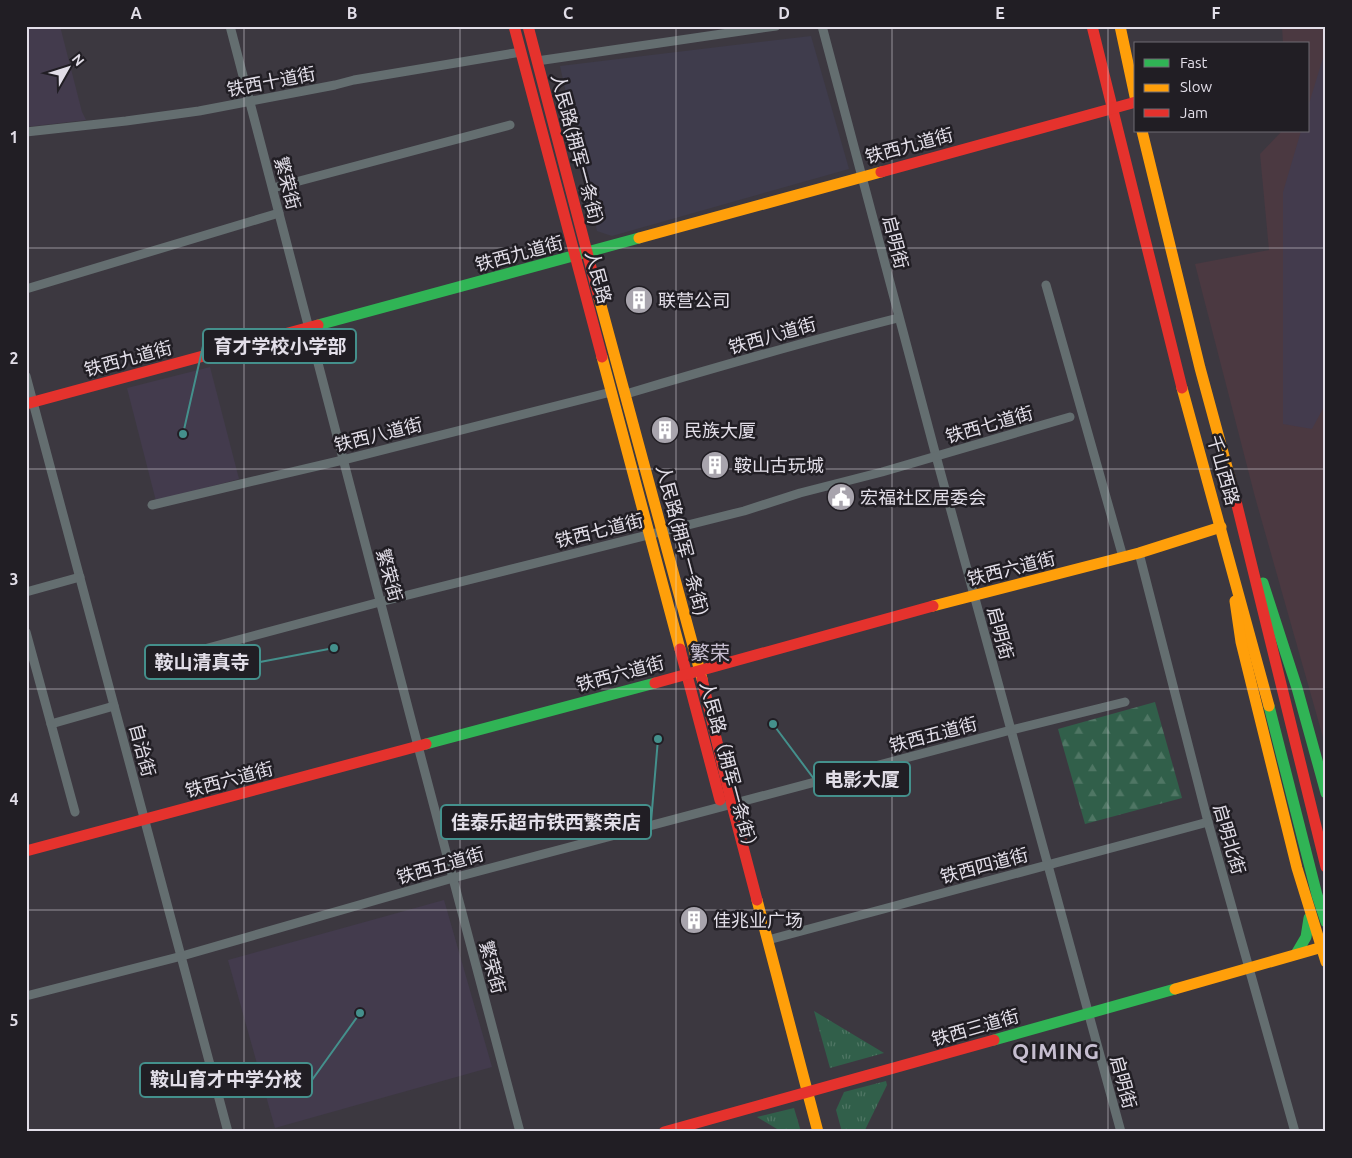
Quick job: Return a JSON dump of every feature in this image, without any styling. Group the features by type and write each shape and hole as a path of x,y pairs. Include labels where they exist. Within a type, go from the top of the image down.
{"main road":[{"name":"人民路","path":"514,26 611,392"},
{"name":"人民路(拥军一条街)","path":"528,26 587,253 700,670 727,806 768,940 804,1094"},
{"name":"千山西路","path":"1092,26 1175,362 1222,527 1317,896 1326,922"},
{"path":"1120,26 1134,92"},
{"name":"铁西九道街","path":"30,403 587,253 1134,102"},
{"name":"千山西路","path":"1142,132 1200,368 1242,521 1326,867"},
{"name":"人民路（拥军一条街）","path":"611,392 686,674 727,806 804,1094"},
{"path":"1242,521 1286,652 1312,737 1326,793"},
{"name":"铁西六道街","path":"26,851 974,595 1139,553 1222,527"},
{"path":"1228,550 1241,642 1297,868 1323,946 1326,962"},
{"path":"1296,954 1302,948 1308,934 1308,903"},
{"name":"铁西三道街","path":"664,1132 1323,946"},
{"path":"1296,954 1314,958 1326,966"},
{"path":"804,1094 818,1132"}],"street":[{"name":"繁荣街","path":"230,26 520,1132"},
{"path":"537,61 776,26"},
{"name":"启明街","path":"822,26 863,176 898,318 1121,1132"},
{"name":"铁西十道街","path":"26,132 152,118 250,102 354,80 521,52"},
{"path":"273,188 510,125"},
{"path":"26,289 279,213"},
{"path":"1046,285 1123,557"},
{"name":"铁西八道街","path":"626,394 746,360 777,349 898,318"},
{"name":"自治街","path":"26,376 30,403 80,577 228,1132"},
{"name":"铁西八道街","path":"152,505 343,460 611,392"},
{"name":"铁西七道街","path":"193,652 380,602 744,511 800,493 1070,417"},
{"name":"启明北街","path":"1139,553 1208,822 1296,1132"},
{"path":"26,592 80,577"},
{"path":"26,632 75,812"},
{"name":"铁西五道街","path":"26,996 182,956 453,878 1011,730 1124,702"},
{"path":"51,724 114,706"},
{"name":"铁西四道街","path":"768,940 1208,822"}],"shaded area":[{"path":"26,26 60,26 82,112 86,120 26,127"},
{"path":"1282,26 1326,26 1326,748 1255,497 1195,264 1269,250 1260,154 1281,132 1310,132 1310,42 1283,42"},
{"path":"811,36 849,169 612,236 597,231 560,66"},
{"path":"1326,48 1326,403 1312,429 1283,424 1283,192 1301,132 1310,132 1310,100"},
{"path":"210,367 239,479 156,501 127,388"},
{"path":"444,900 492,1067 275,1128 228,960"}],"green space":[{"path":"1155,702 1182,798 1085,824 1058,729"},
{"path":"814,1011 884,1053 830,1068"},
{"path":"886,1081 887,1085 864,1132 842,1132 836,1110 844,1092"},
{"path":"794,1108 801,1132 782,1132 757,1117"}],"traffic: fast":[{"path":"318,325 639,238"},
{"path":"1263,583 1297,688 1326,793"},
{"path":"426,744 655,683"},
{"path":"1269,706 1317,895 1326,922"},
{"path":"1296,954 1306,937 1309,918"},
{"path":"994,1040 1175,989"}],"traffic: slow":[{"path":"1120,26 1134,92"},
{"path":"1142,132 1200,368 1234,493"},
{"path":"639,238 881,172"},
{"path":"599,298 702,679"},
{"path":"602,357 680,649"},
{"path":"1182,388 1269,706"},
{"path":"933,606 1139,553 1221,527"},
{"path":"1235,601 1241,642 1297,868 1326,962"},
{"path":"757,900 818,1132"},
{"path":"1175,989 1326,946"}],"traffic: jam":[{"path":"514,26 602,357"},
{"path":"528,26 599,298"},
{"path":"1092,26 1182,388"},
{"path":"881,172 1134,103"},
{"path":"26,404 318,325"},
{"path":"1234,493 1326,867"},
{"path":"655,683 933,606"},
{"path":"680,649 720,800"},
{"path":"702,679 757,900"},
{"path":"26,851 426,744"},
{"path":"664,1132 994,1040"}],"place":[{"name":"联营公司","path":"639,300"},
{"name":"民族大厦","path":"665,430"},
{"name":"育才学校小学部","path":"183,434"},
{"name":"鞍山古玩城","path":"715,465"},
{"name":"宏福社区居委会","path":"841,497"},
{"name":"鞍山清真寺","path":"334,648"},
{"name":"电影大厦","path":"773,724"},
{"name":"佳泰乐超市铁西繁荣店","path":"658,739"},
{"name":"佳兆业广场","path":"694,920"},
{"name":"鞍山育才中学分校","path":"360,1013"}],"district":[{"name":"繁荣","path":"710,652"},
{"name":"QIMING","path":"1056,1050"}]}
